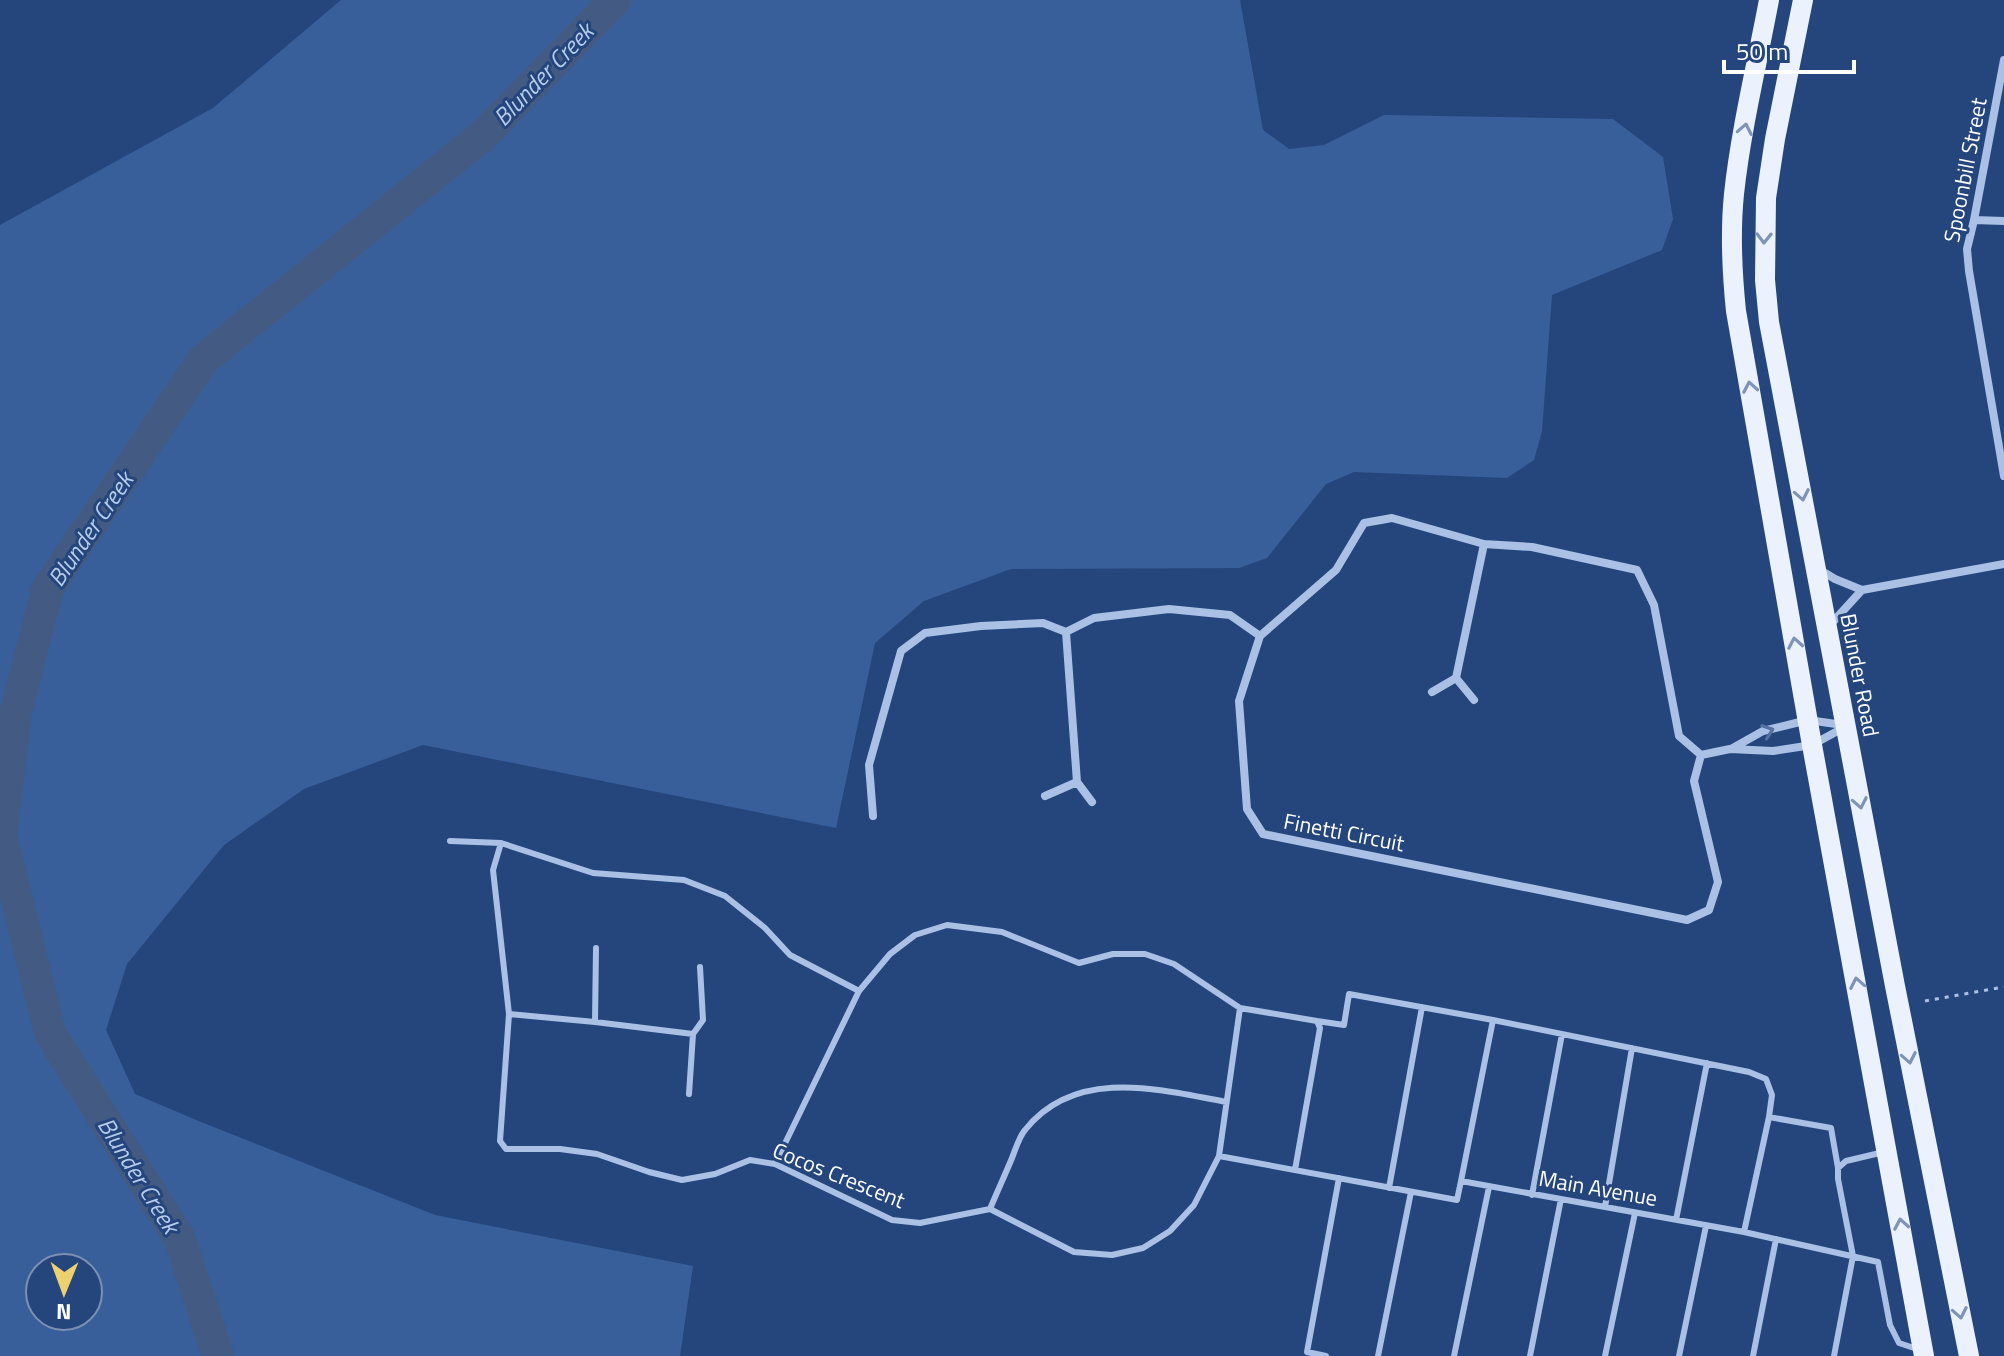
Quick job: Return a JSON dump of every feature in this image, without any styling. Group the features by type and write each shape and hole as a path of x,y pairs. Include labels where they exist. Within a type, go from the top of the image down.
{"main road":[{"path":"1769,0 1734,194 1732,235 1736,311 1924,1354"},
{"name":"Blunder Road","path":"1803,0 1766,198 1764,255 1769,322 1969,1356"}],"street":[{"name":"Spoonbill Street","path":"2004,60 1967,249 2004,476"},
{"path":"1974,220 2004,221"},
{"path":"873,816 869,765 901,651 925,633 1043,623 1066,632 1094,618 1169,609 1230,615 1260,636 1336,570 1364,523 1392,518 1484,544 1532,547 1637,570 1654,605 1679,736 1701,755 1730,749 1773,751 1812,745 1845,726"},
{"path":"1432,692 1456,678 1484,544"},
{"path":"1816,567 1862,590 2004,564"},
{"path":"1827,628 1862,590"},
{"path":"1066,632 1077,782 1092,802"},
{"name":"Finetti Circuit","path":"1260,636 1239,701 1247,809 1263,834 1687,920 1709,910 1718,882 1694,781 1701,755"},
{"path":"1456,678 1474,700"},
{"path":"1730,749 1763,731 1808,720 1845,726"},
{"path":"1045,796 1077,782"}],"lane":[{"path":"450,841 501,843 593,873 684,880 725,896 765,928 790,955 859,991"},
{"name":"Cocos Crescent","path":"501,843 493,870 509,1014 500,1141 506,1149 560,1149 597,1154 682,1180 715,1174 750,1160 775,1164 892,1220 920,1223 990,1209"},
{"path":"775,1164 859,991 890,954 915,935 947,925 1002,932 1079,963 1113,954 1145,954 1174,964 1240,1008 1344,1025 1349,994 1749,1072 1766,1079 1772,1095 1744,1232"},
{"path":"595,1022 596,948"},
{"path":"689,1094 693,1034 703,1020 700,967"},
{"path":"1389,1188 1422,1007"},
{"path":"1226,1102 1150,1087 1115,1086 1074,1094 1044,1109 1022,1132 990,1209 1074,1252 1112,1255 1143,1248 1170,1231 1194,1205 1219,1156 1240,1008"},
{"path":"509,1014 693,1034"},
{"path":"1219,1156 1457,1200 1493,1020"},
{"path":"1295,1170 1320,1028 1317,1021"},
{"path":"1532,1195 1562,1034"},
{"path":"1605,1207 1632,1048"},
{"path":"1676,1220 1707,1063"},
{"path":"1769,1117 1831,1128 1853,1256 1834,1356"},
{"path":"1838,1168 1846,1161 1887,1151"},
{"path":"1326,1356 1307,1352 1339,1178"},
{"name":"Main Avenue","path":"1461,1181 1744,1232 1878,1262 1890,1325 1899,1343 1924,1354"},
{"path":"1454,1356 1489,1187"},
{"path":"1378,1356 1411,1192"},
{"path":"1530,1356 1561,1199"},
{"path":"1605,1356 1635,1213"},
{"path":"1679,1356 1706,1226"},
{"path":"1753,1356 1776,1239"}],"path":[{"path":"1925,1001 2004,987"}],"shaded area":[{"path":"341,0 1240,0 1263,130 1289,149 1324,145 1384,115 1613,119 1663,157 1673,219 1662,250 1552,295 1542,431 1534,460 1507,478 1354,472 1326,484 1267,558 1239,568 1011,569 924,601 875,643 836,828 423,745 304,789 224,845 127,964 106,1030 135,1094 435,1215 693,1266 680,1356 0,1356 0,225 213,108"}],"waterway":[{"name":"Blunder Creek","path":"218,1356 180,1239 50,1033 1,835 16,711 48,588 204,359 486,133 615,0"}]}
